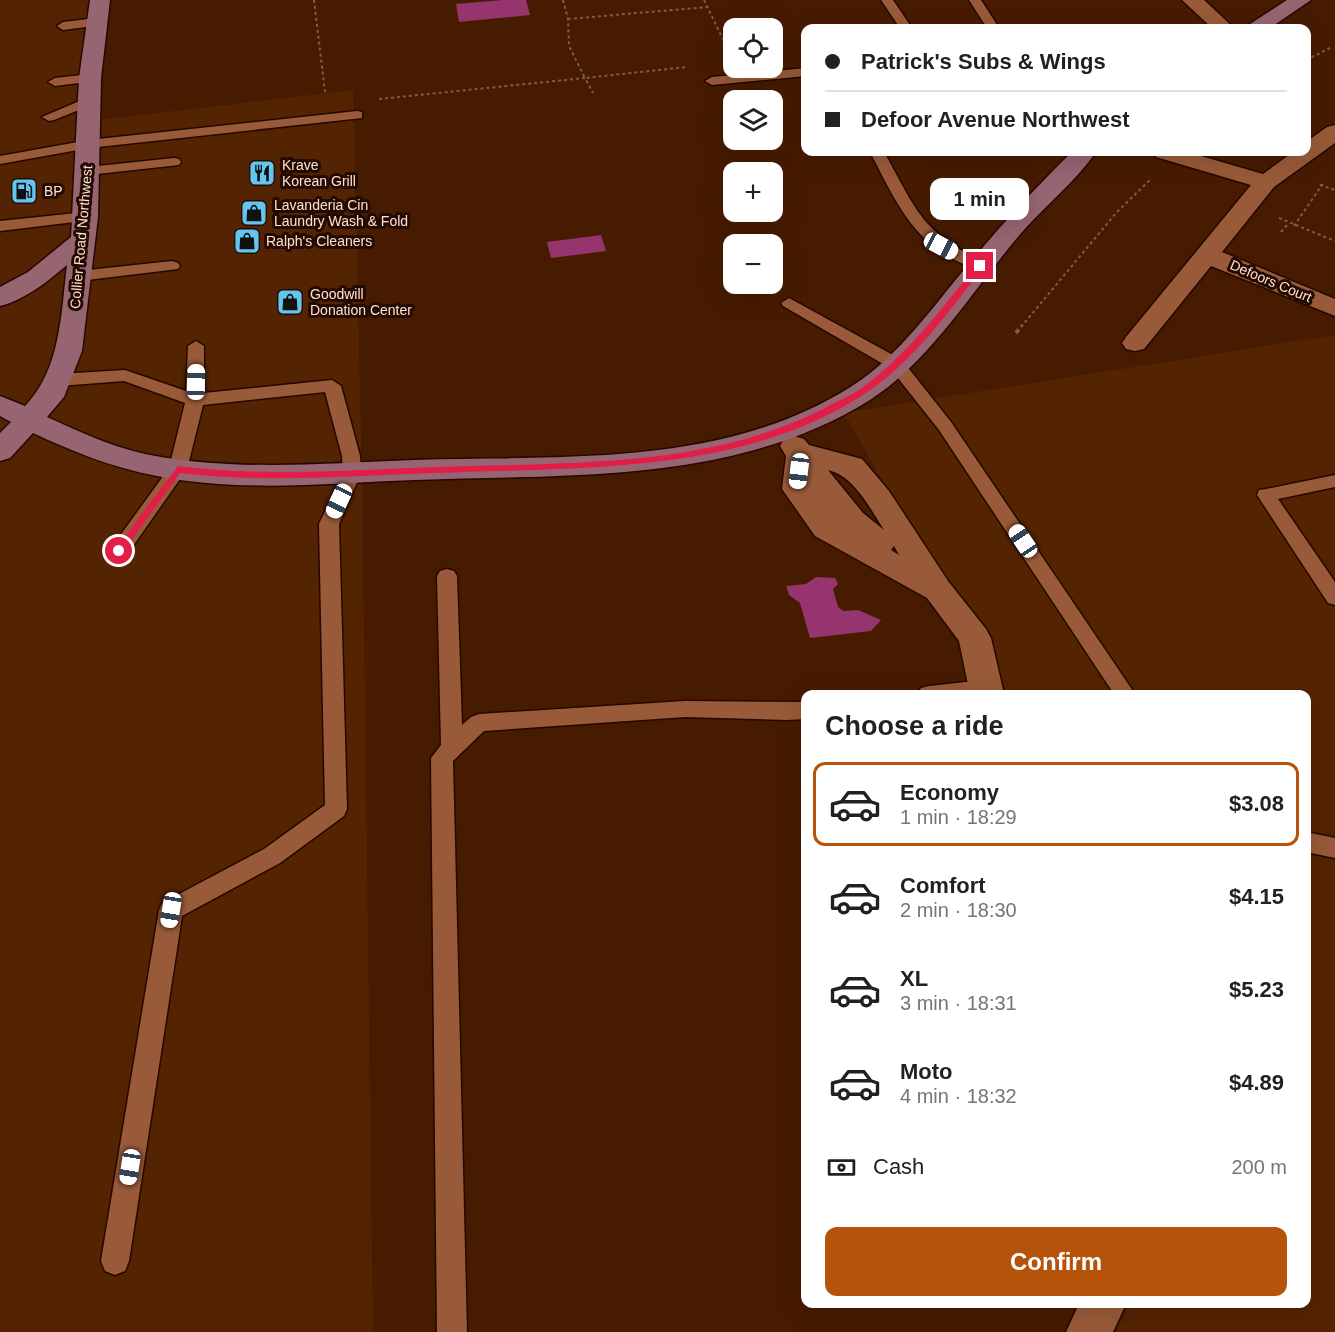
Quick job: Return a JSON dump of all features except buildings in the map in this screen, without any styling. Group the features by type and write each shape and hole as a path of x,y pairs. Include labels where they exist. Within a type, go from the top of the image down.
{"street":[{"path":"1192,0 1219,24"},
{"path":"1263,24 1301,0"},
{"name":"Collier Road Northwest","path":"0,451 31,421 50,397 59,380 69,351 84,229 89,144 89,90 99,11"},
{"path":"1311,149 1335,132"},
{"path":"0,405 111,456 214,474 352,473 643,462 725,448 797,425 861,393 906,357 1030,206 1081,156"},
{"path":"1185,156 1276,175"},
{"path":"1135,343 1249,203 1276,175 1302,156"},
{"path":"0,298 37,277 84,229"},
{"name":"Defoors Court","path":"1207,255 1335,308"},
{"path":"778,431 801,453 852,466 879,498 938,590 975,638 985,690"},
{"path":"801,453 797,489 826,528 938,590"},
{"path":"1089,1332 1101,1308"}],"lane":[{"path":"887,0 903,24"},
{"path":"975,0 990,24"},
{"path":"63,26 99,11"},
{"path":"712,81 801,72"},
{"path":"55,82 89,90"},
{"path":"49,117 89,90"},
{"path":"0,160 89,144 357,115"},
{"path":"879,156 908,206 926,231 941,246 980,266"},
{"path":"88,171 174,162"},
{"path":"0,226 84,229"},
{"path":"78,276 172,266"},
{"path":"789,303 896,364 945,426 1122,690"},
{"path":"119,551 178,469 195,400 196,346"},
{"path":"59,380 125,375 195,400 332,386 351,456 352,473 328,524 336,809 272,856 171,910 115,1261"},
{"path":"1335,481 1266,495 1335,598"},
{"path":"447,576 452,748"},
{"path":"452,1332 442,758 479,723 685,709 801,711"},
{"path":"1311,844 1325,848 1335,848"}],"path":[{"path":"314,0 326,93"},
{"path":"563,0 568,19 569,46 593,93"},
{"path":"704,0 723,39"},
{"path":"568,19 707,7"},
{"path":"1311,58 1332,47"},
{"path":"374,100 688,67"},
{"path":"1016,333 1116,213 1168,156"},
{"path":"1294,226 1325,180"},
{"path":"1249,203 1289,224 1335,241"},
{"path":"1281,232 1289,224"}],"shaded area":[{"path":"0,0 106,0 89,121 353,90 362,478 373,1332 0,1332"},
{"path":"526,0 530,15 459,22 456,4"},
{"path":"601,235 606,251 551,258 547,242"},
{"path":"1335,335 1335,1332 1116,1332 1127,1308 1311,1308 1311,690 1000,690 844,413"},
{"path":"816,577 835,578 838,584 833,589 838,607 843,611 858,610 881,620 871,631 810,638 800,603 789,595 786,586 806,584"}],"place":[{"name":"Krave Korean Grill","path":"262,173"},
{"name":"BP","path":"24,191"},
{"name":"Lavanderia Cin Laundry Wash & Fold","path":"254,213"},
{"name":"Ralph's Cleaners","path":"247,241"},
{"name":"Goodwill Donation Center","path":"290,302"}],"route":[{"path":"119,551 178,469 214,474 279,475 643,462 725,448 797,425 861,393 906,357 980,266"}]}
